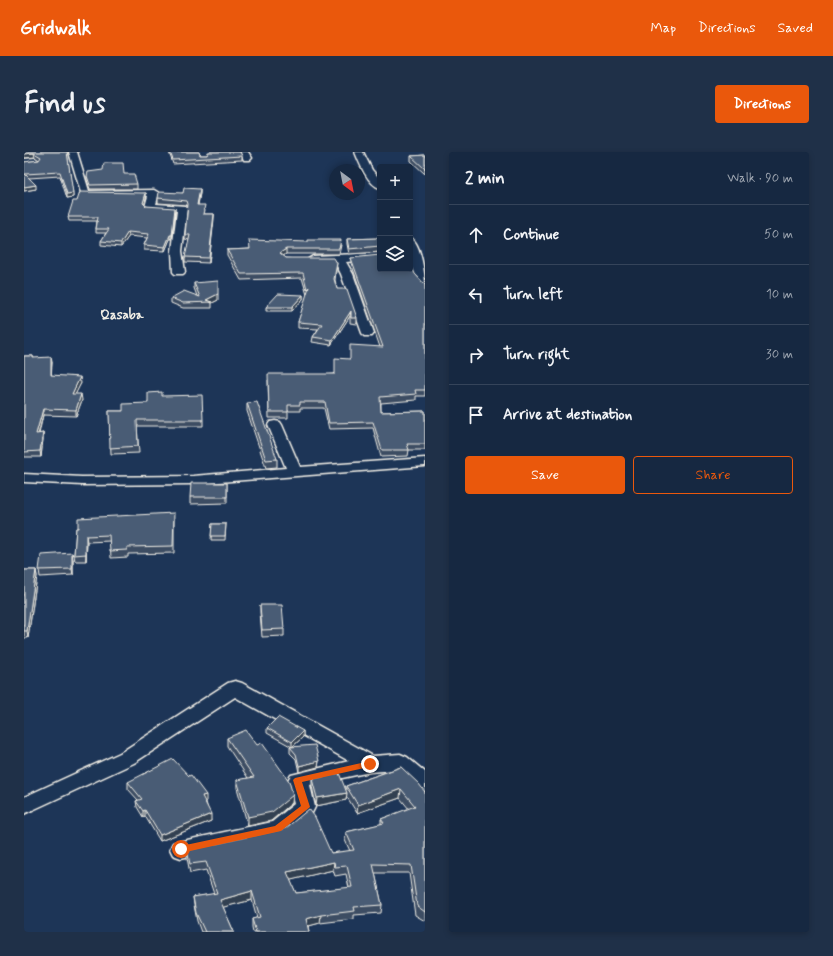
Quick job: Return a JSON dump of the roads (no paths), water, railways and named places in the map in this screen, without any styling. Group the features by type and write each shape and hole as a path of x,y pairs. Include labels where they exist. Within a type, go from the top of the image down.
{"street":[{"path":"73,152 85,194 154,193 150,207 182,208 177,251 178,272"},
{"path":"359,152 368,171 377,182"},
{"path":"24,162 35,161"},
{"path":"413,253 418,276 425,282"},
{"path":"305,259 339,259 377,256"},
{"path":"339,259 347,274 368,333"},
{"path":"275,425 295,472"},
{"path":"24,478 82,481 193,480 425,462"},
{"path":"24,806 127,758 236,688 370,764"},
{"path":"181,849 278,829 305,807 298,780 370,764 400,762 425,784"}],"district":[{"name":"Qasaba","path":"122,314"}]}
